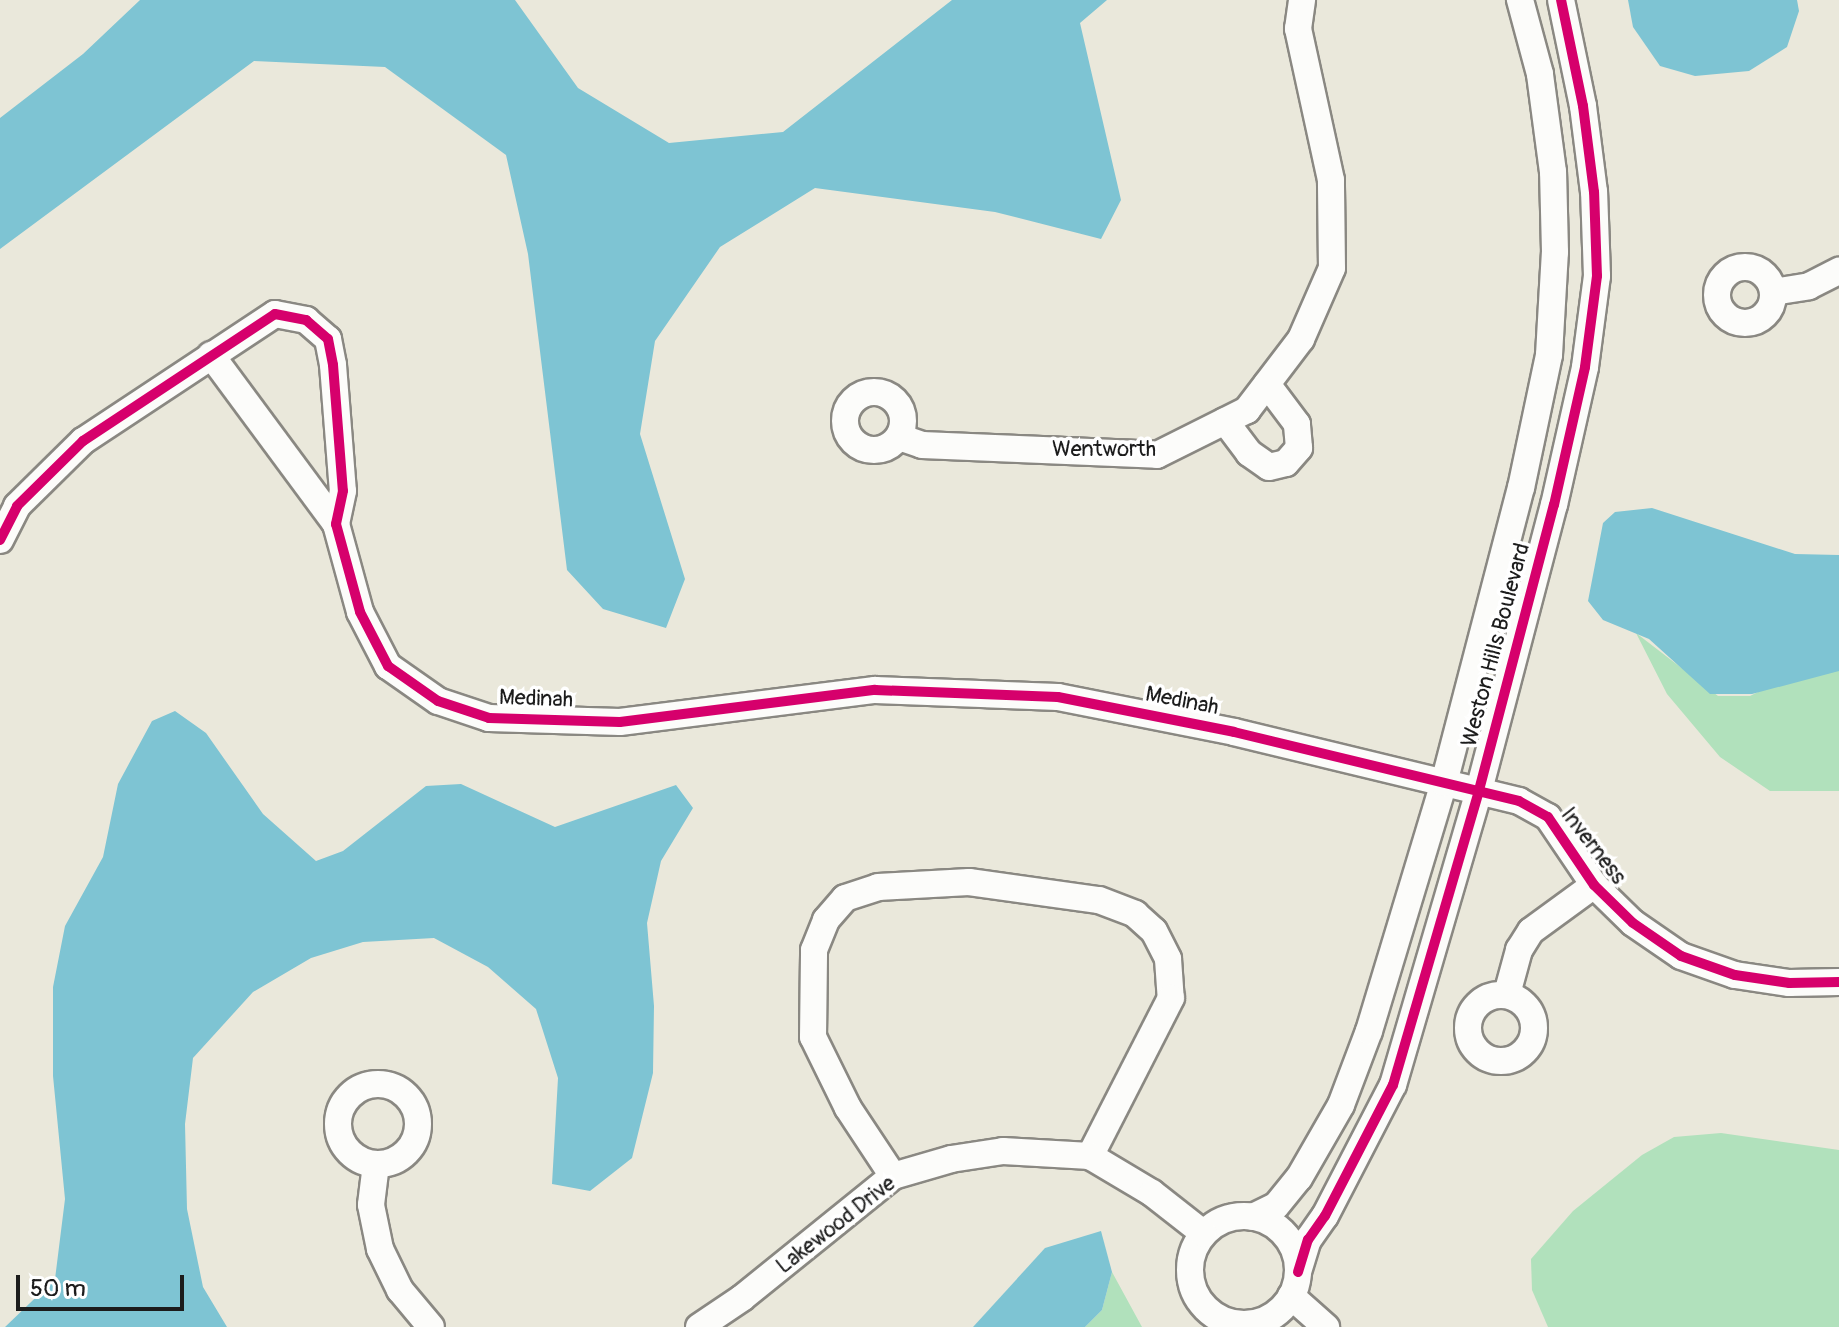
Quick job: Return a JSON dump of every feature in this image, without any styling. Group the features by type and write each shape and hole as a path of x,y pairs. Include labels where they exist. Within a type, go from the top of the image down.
{"street":[{"name":"Wentworth","path":"899,437 922,445 1157,455 1247,410 1301,339 1332,268 1331,180 1298,29 1302,0"},
{"name":"Weston Hills Boulevard","path":"1253,1217 1276,1206 1299,1178 1341,1105 1369,1031 1444,783 1521,488 1549,355 1555,252 1553,172 1540,74 1520,0"},
{"name":"Weston Hills Boulevard","path":"1294,1284 1308,1240 1325,1216 1393,1085 1478,794 1554,505 1585,367 1597,276 1594,192 1583,106 1561,0"},
{"path":"1773,292 1809,286 1839,271"},
{"name":"Medinah","path":"0,540 17,506 83,441 275,314 306,320 328,339 343,491 336,524 360,612 388,666 438,701 489,718 620,722 875,690 1058,697 1234,732 1444,783"},
{"path":"211,355 336,524"},
{"path":"1225,421 1249,453 1269,467 1286,463 1299,448 1297,424 1267,384"},
{"name":"Inverness","path":"1444,783 1478,794 1519,801 1548,817 1594,885 1633,923 1681,956 1735,975 1789,983 1839,982"},
{"path":"893,1176 848,1108 813,1037 814,950 826,920 845,898 878,887 969,882 1099,900 1135,914 1154,931 1168,959 1171,998 1090,1156"},
{"name":"Inverness","path":"1507,994 1519,950 1531,931 1594,885"},
{"name":"Lakewood Drive","path":"699,1327 742,1298 893,1176 951,1159 1003,1151 1090,1156 1152,1193 1203,1233"},
{"path":"376,1164 371,1205 380,1249 400,1290 431,1327"},
{"path":"1294,1284 1284,1306 1259,1321 1238,1324 1213,1314 1200,1302 1190,1269 1193,1251 1203,1233 1223,1220 1253,1217 1272,1224 1287,1238 1294,1284 1326,1327"}],"green space":[{"path":"1636,633 1718,696 1750,696 1784,679 1839,669 1839,791 1770,791 1720,757 1667,694"},
{"path":"1721,1133 1839,1150 1839,1327 1548,1327 1532,1290 1531,1259 1573,1211 1642,1155 1674,1137"},
{"path":"1112,1272 1142,1327 1085,1327 1102,1310"}],"water":[{"path":"140,0 515,0 578,88 669,143 783,132 952,0 1107,0 1080,23 1121,200 1101,239 995,212 815,188 720,247 655,341 640,434 685,579 666,628 603,609 567,570 528,254 506,155 385,67 254,61 0,249 0,118 83,54"},
{"path":"1628,0 1797,0 1799,11 1787,47 1749,71 1695,76 1660,66 1633,27"},
{"path":"1652,508 1795,554 1839,555 1839,671 1752,694 1710,694 1649,639 1603,620 1588,601 1603,523 1615,512"},
{"path":"175,711 206,733 263,814 316,861 343,851 426,786 461,784 555,827 676,785 693,808 661,861 647,923 654,1006 653,1073 632,1158 590,1191 552,1184 558,1078 536,1009 488,967 434,938 363,942 311,958 253,992 193,1058 185,1124 187,1209 203,1287 227,1327 5,1327 55,1279 65,1199 53,1076 53,987 65,926 103,857 118,784 152,721"},
{"path":"1101,1231 1112,1272 1102,1310 1085,1327 973,1327 1045,1248"}],"cycle path":[{"path":"1298,1272 1308,1240 1325,1216 1393,1085 1478,794 1554,505 1585,367 1597,276 1594,192 1583,106 1561,0"},
{"path":"0,540 17,506 83,441 275,314 306,320 328,339 333,365 343,491 336,524 360,612 388,666 438,701 489,718 620,722 875,690 1058,697 1234,732 1519,801 1548,817 1594,885 1633,923 1681,956 1735,975 1789,983 1839,982"}]}
